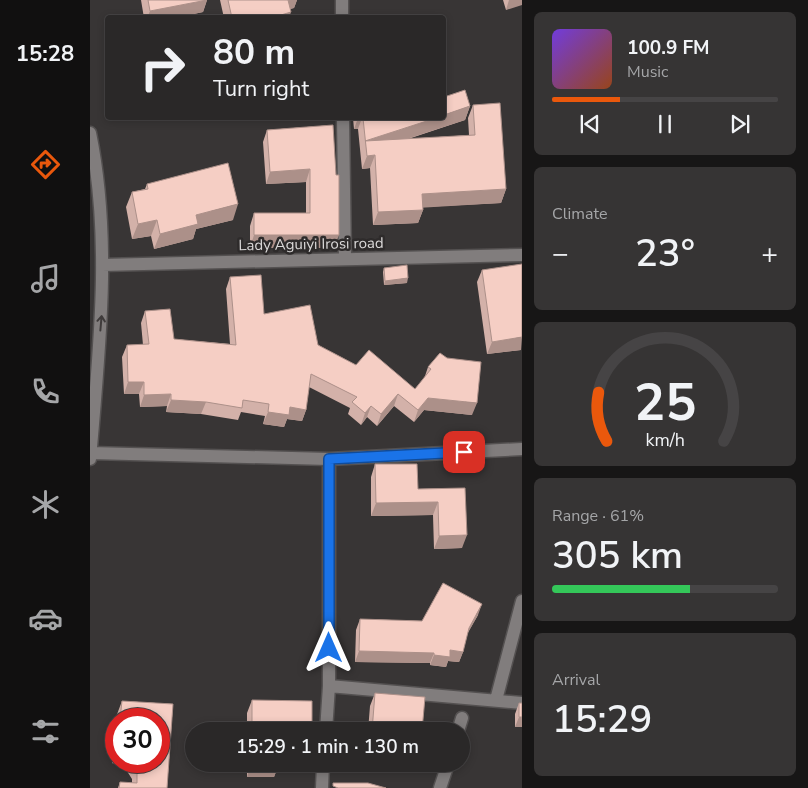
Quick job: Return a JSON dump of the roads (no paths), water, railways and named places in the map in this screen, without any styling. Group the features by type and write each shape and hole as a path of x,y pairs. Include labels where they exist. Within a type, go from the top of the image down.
{"street":[{"path":"342,0 342,15"},
{"path":"343,120 345,259"},
{"path":"90,133 95,157 101,218 102,265 102,310 90,459"},
{"name":"Lady Aguiyi Irosi road","path":"102,265 522,255"},
{"path":"90,453 329,459 522,449"},
{"path":"327,722 329,686 329,459"},
{"path":"496,700 522,600"},
{"path":"329,686 522,703"},
{"path":"461,722 462,718"},
{"path":"322,788 323,772"},
{"path":"440,788 445,772"}]}
